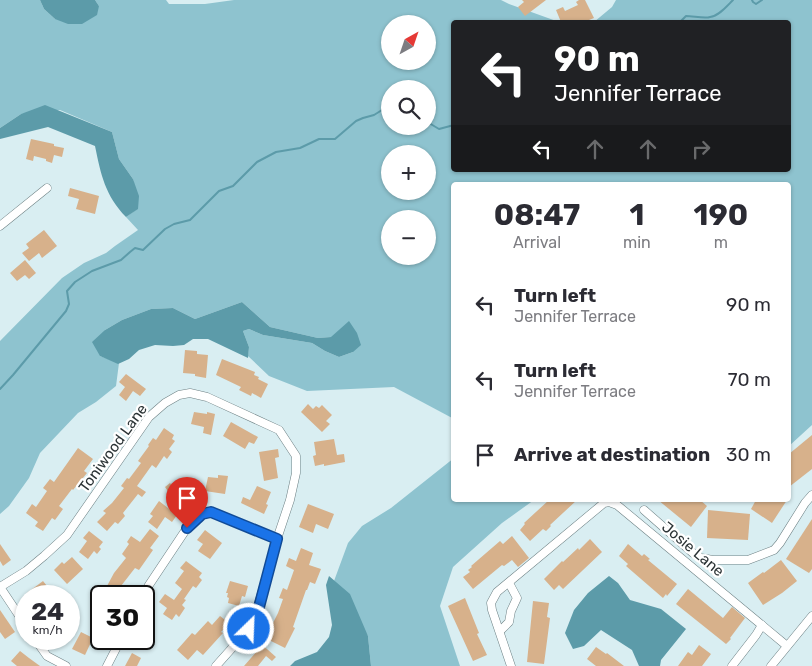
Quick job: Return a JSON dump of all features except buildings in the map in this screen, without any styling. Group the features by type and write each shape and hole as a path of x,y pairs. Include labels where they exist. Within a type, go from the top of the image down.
{"street":[{"path":"0,226 47,188"},
{"name":"Toniwood Lane","path":"15,610 0,587 26,570 67,535 149,417 165,403 179,395 190,393 207,397 279,430 296,456 296,473 290,500 254,620 249,629 216,666"},
{"path":"644,510 701,558 748,560 774,550 812,495"},
{"name":"Josie Lane","path":"500,631 491,603 497,592 604,503 620,502 787,646"},
{"path":"149,585 187,528 202,514 211,512 277,539"},
{"path":"509,583 517,598 511,611 509,622 500,631 511,666"},
{"path":"771,666 812,616"},
{"path":"732,666 762,625"},
{"path":"43,650 47,656 66,666"},
{"path":"107,666 115,650"}],"shaded area":[{"path":"0,0 40,0 44,9 55,19 99,6 95,0 166,0 169,4 205,4 234,0 501,0 553,20 451,20 451,172 791,172 791,20 596,20 612,7 616,0 812,0 812,425 791,444 791,182 451,182 451,417 394,387 307,391 269,376 248,356 249,347 243,331 249,329 263,335 312,343 339,357 353,352 331,337 318,338 270,327 242,302 195,319 173,308 151,309 122,320 105,330 100,356 119,363 116,386 78,413 40,453 29,478 9,506 0,514 0,341 62,278 84,263 106,253 138,230 126,217 137,209 133,179 119,159 112,132 60,110 21,114 0,128"},
{"path":"40,0 95,0 99,6 97,15 82,24 68,24 55,19 44,9"},
{"path":"45,105 112,132 119,159 133,179 139,196 138,209 126,217 113,201 102,175 95,146 48,127 0,139 0,128 21,114"},
{"path":"242,302 270,327 318,338 331,337 349,321 357,333 361,345 353,352 339,357 312,343 263,335 249,329 243,331 249,347 248,358 208,339 193,339 184,345 155,345 139,350 129,359 118,364 100,356 92,342 105,330 122,320 151,309 173,308 195,319"},
{"path":"451,460 451,502 531,502 502,523 453,567 440,606 460,666 371,666 368,636 334,581 348,543 362,526 391,508"},
{"path":"329,576 350,594 368,636 371,666 290,666 295,661 317,652 329,637 332,625 326,585"},
{"path":"609,576 618,583 630,600 661,609 686,629 661,660 660,666 639,666 632,650 601,630 584,646 573,649 565,633 574,610 588,593"}],"waterway":[{"path":"682,20 686,16 705,18 717,15 733,0"},
{"path":"752,0 756,4 762,0"},
{"path":"0,389 66,311 69,304 67,291 75,282 92,271 121,260 135,248 143,250 165,229 174,224 190,220 219,191 233,186 257,162 276,152 300,148 319,139 335,139 356,121 381,111"},
{"path":"436,127 439,129 451,126"}],"route":[{"path":"187,528 202,514 211,512 277,539 258,611 249,629"}]}
